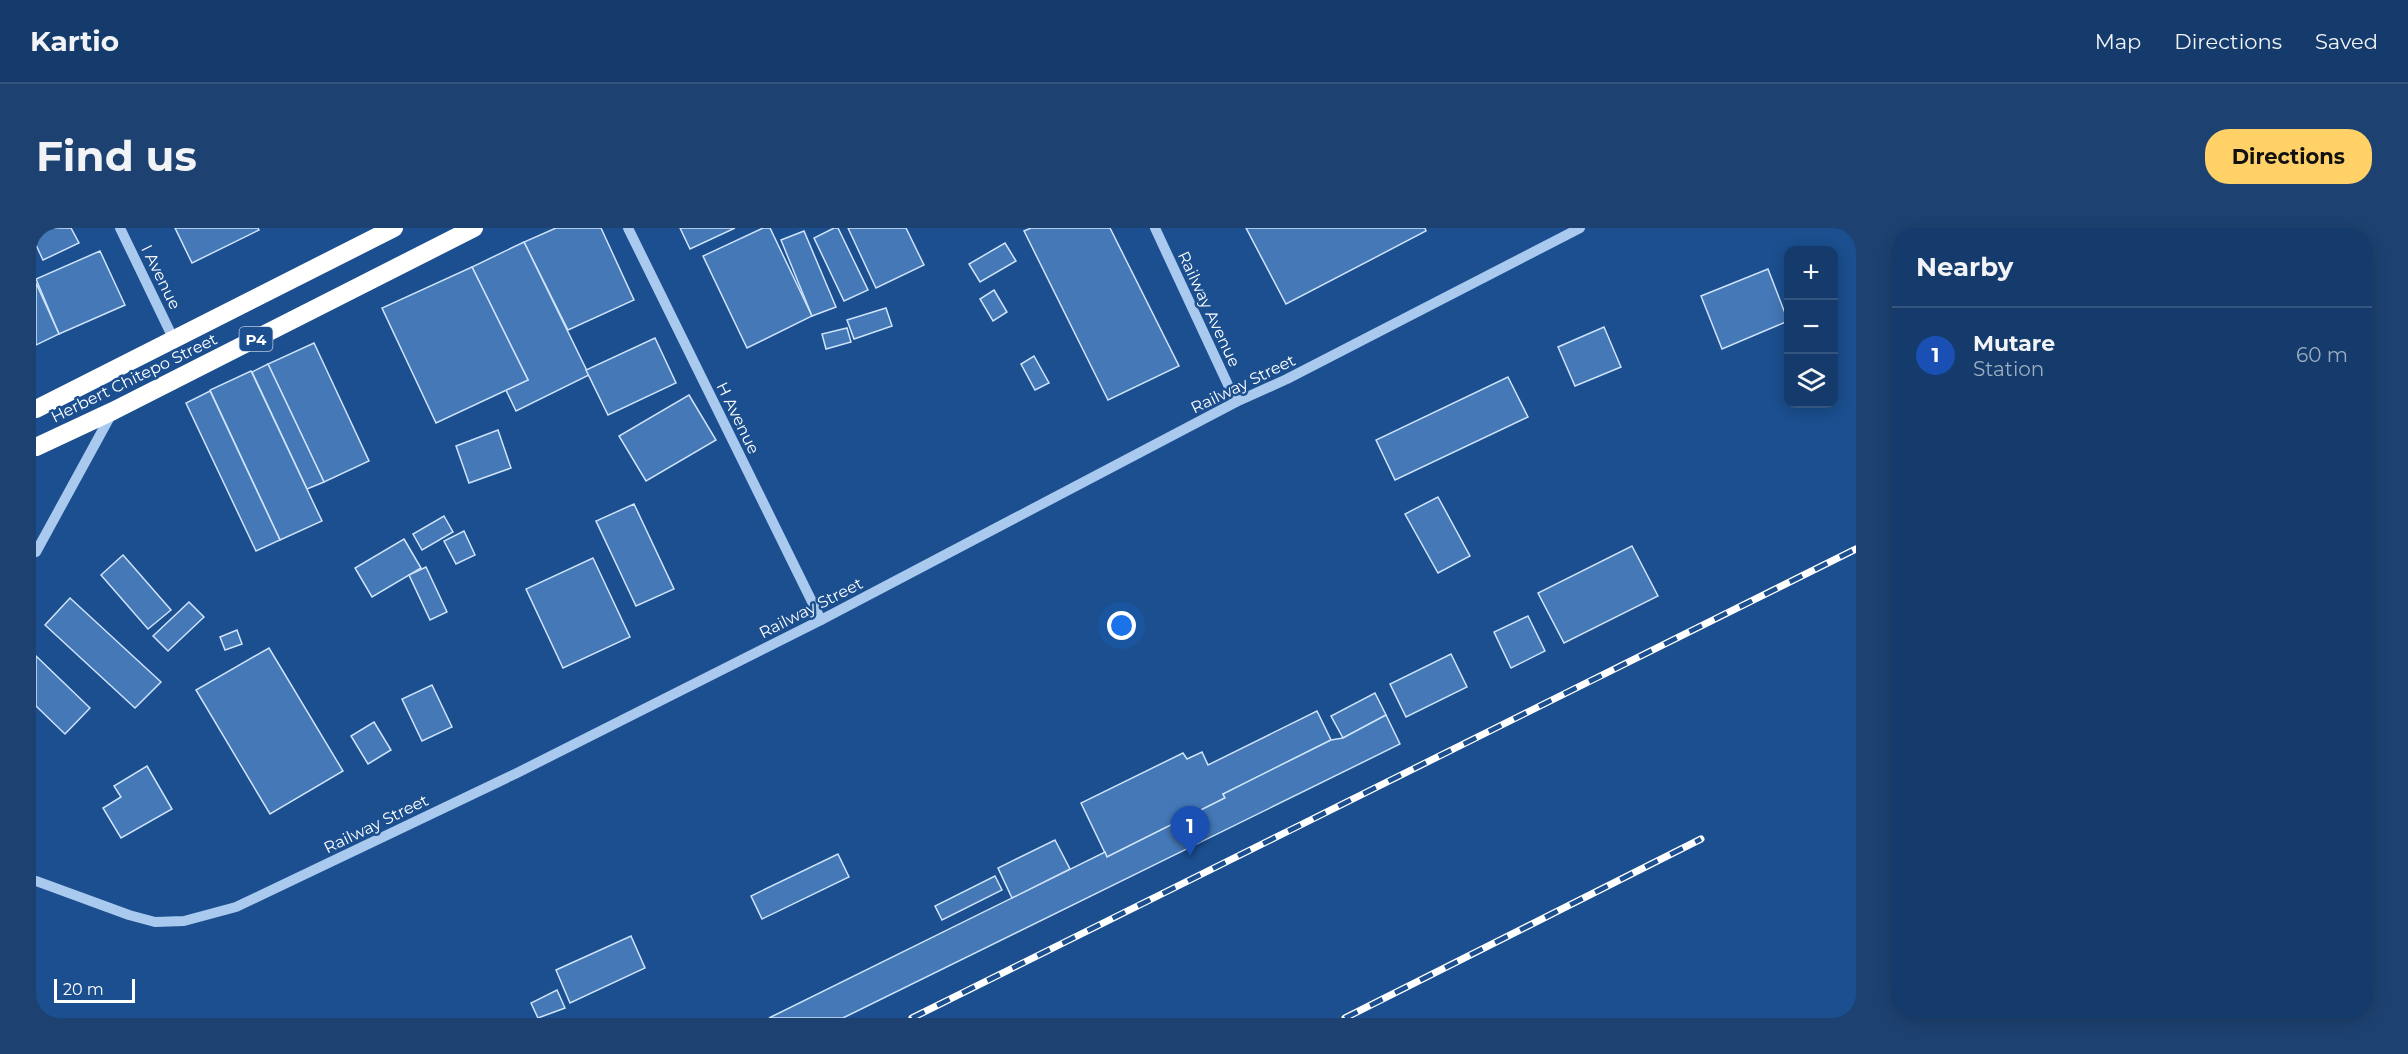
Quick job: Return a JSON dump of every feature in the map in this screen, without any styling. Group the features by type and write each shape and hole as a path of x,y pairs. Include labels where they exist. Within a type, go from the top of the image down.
{"highway":[{"name":"Herbert Chitepo Street","path":"36,409 394,228"},
{"name":"Herbert Chitepo Street","path":"36,447 113,411 474,228"}],"street":[{"name":"I Avenue","path":"120,228 174,340"},
{"name":"H Avenue","path":"628,228 821,620"},
{"name":"Railway Avenue","path":"1155,228 1236,402"},
{"name":"Railway Street","path":"36,881 129,915 155,922 184,921 236,907 517,773 821,620 1236,402 1287,379 1580,228"},
{"path":"36,552 113,411"}],"building":[{"path":"36,228 71,228 79,243 43,260 36,245"},
{"path":"175,228 258,228 259,230 192,263"},
{"path":"556,228 601,228 634,300 568,330 524,242"},
{"path":"680,228 735,228 690,249"},
{"path":"763,228 770,228 812,316 747,348 703,256"},
{"path":"838,228 868,290 844,301 814,238"},
{"path":"848,228 906,228 924,265 876,288"},
{"path":"1031,228 1110,228 1179,366 1108,400 1024,231"},
{"path":"1246,228 1425,228 1426,231 1286,304"},
{"path":"804,231 836,307 812,316 781,240"},
{"path":"524,242 589,375 516,411 506,390 528,380 472,267"},
{"path":"1005,243 1016,261 980,282 969,264"},
{"path":"100,251 125,305 59,334 36,279"},
{"path":"472,267 528,380 436,423 382,308"},
{"path":"1768,269 1784,311 1784,323 1722,349 1701,296"},
{"path":"36,283 59,334 36,345"},
{"path":"994,290 1007,312 993,321 980,299"},
{"path":"886,308 892,326 854,339 847,320"},
{"path":"1604,327 1621,367 1575,386 1558,347"},
{"path":"847,328 851,342 826,349 822,334"},
{"path":"655,338 676,383 608,415 586,370"},
{"path":"314,343 369,461 324,482 268,364"},
{"path":"1034,356 1049,383 1035,390 1021,364"},
{"path":"268,364 324,482 307,489 252,372"},
{"path":"251,371 322,521 280,540 210,390"},
{"path":"1508,377 1528,417 1395,480 1376,440"},
{"path":"210,391 280,540 256,551 186,403"},
{"path":"689,395 716,440 646,481 619,436"},
{"path":"498,430 511,468 469,483 456,446"},
{"path":"1438,497 1470,556 1438,573 1405,514"},
{"path":"634,504 674,589 636,606 596,521"},
{"path":"444,516 453,532 422,550 413,534"},
{"path":"464,531 475,555 456,564 444,541"},
{"path":"404,539 421,568 372,597 355,568"},
{"path":"1632,546 1658,596 1564,643 1538,593"},
{"path":"123,555 171,610 148,629 101,575"},
{"path":"593,558 630,637 563,668 526,589"},
{"path":"426,567 447,612 430,620 409,575"},
{"path":"70,598 161,682 135,708 45,625"},
{"path":"189,602 204,617 168,651 153,636"},
{"path":"1528,616 1545,651 1511,668 1494,632"},
{"path":"237,630 242,644 225,650 220,637"},
{"path":"269,648 343,771 270,814 196,690"},
{"path":"1451,654 1467,687 1406,717 1390,684"},
{"path":"36,656 90,708 65,734 36,706"},
{"path":"432,685 452,727 422,741 402,699"},
{"path":"1375,693 1386,715 1343,738 1331,716"},
{"path":"1317,711 1331,740 1223,794 1225,798 1107,857 1081,803 1183,753 1187,759 1202,752 1208,765"},
{"path":"1386,715 1400,744 843,1018 769,1018 1105,852 1107,857 1225,798 1223,794 1331,740 1343,738"},
{"path":"374,722 391,750 368,764 351,736"},
{"path":"147,766 172,809 121,838 103,808 121,797 114,786"},
{"path":"1055,840 1070,869 1012,898 998,868"},
{"path":"838,854 849,877 762,919 751,896"},
{"path":"995,876 1002,890 942,920 935,906"},
{"path":"631,936 645,968 570,1003 556,970"},
{"path":"557,990 565,1008 538,1018 531,1003"}],"railway":[{"path":"912,1018 1856,549"},
{"path":"1345,1018 1701,839"}],"place":[{"name":"Mutare","path":"1190,856"}]}
